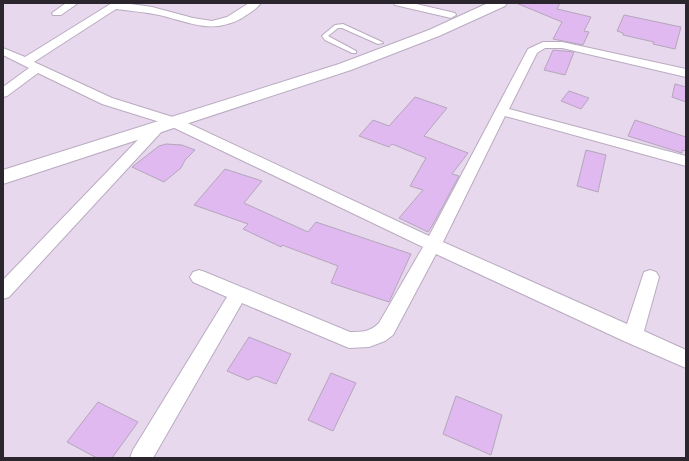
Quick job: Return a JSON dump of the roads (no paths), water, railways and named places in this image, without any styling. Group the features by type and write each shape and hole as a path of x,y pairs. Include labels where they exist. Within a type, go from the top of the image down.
{"main road":[{"path":"3,177 411,32 478,3"},
{"path":"3,163 161,121 345,67 434,33 500,3"}],"street":[{"path":"57,13 73,3"},
{"path":"3,93 32,64 116,4 164,13 206,25 228,21 256,3"},
{"path":"400,3 451,15"},
{"path":"199,277 349,340 371,340 380,336 386,329 433,245 532,51 543,45 562,45 686,73"},
{"path":"3,51 107,101 161,121 686,359"},
{"path":"502,111 686,161"},
{"path":"3,292 161,121"},
{"path":"633,336 650,277"},
{"path":"141,458 238,293"}],"lane":[{"path":"354,52 325,36 337,26 343,26 380,43"}]}
